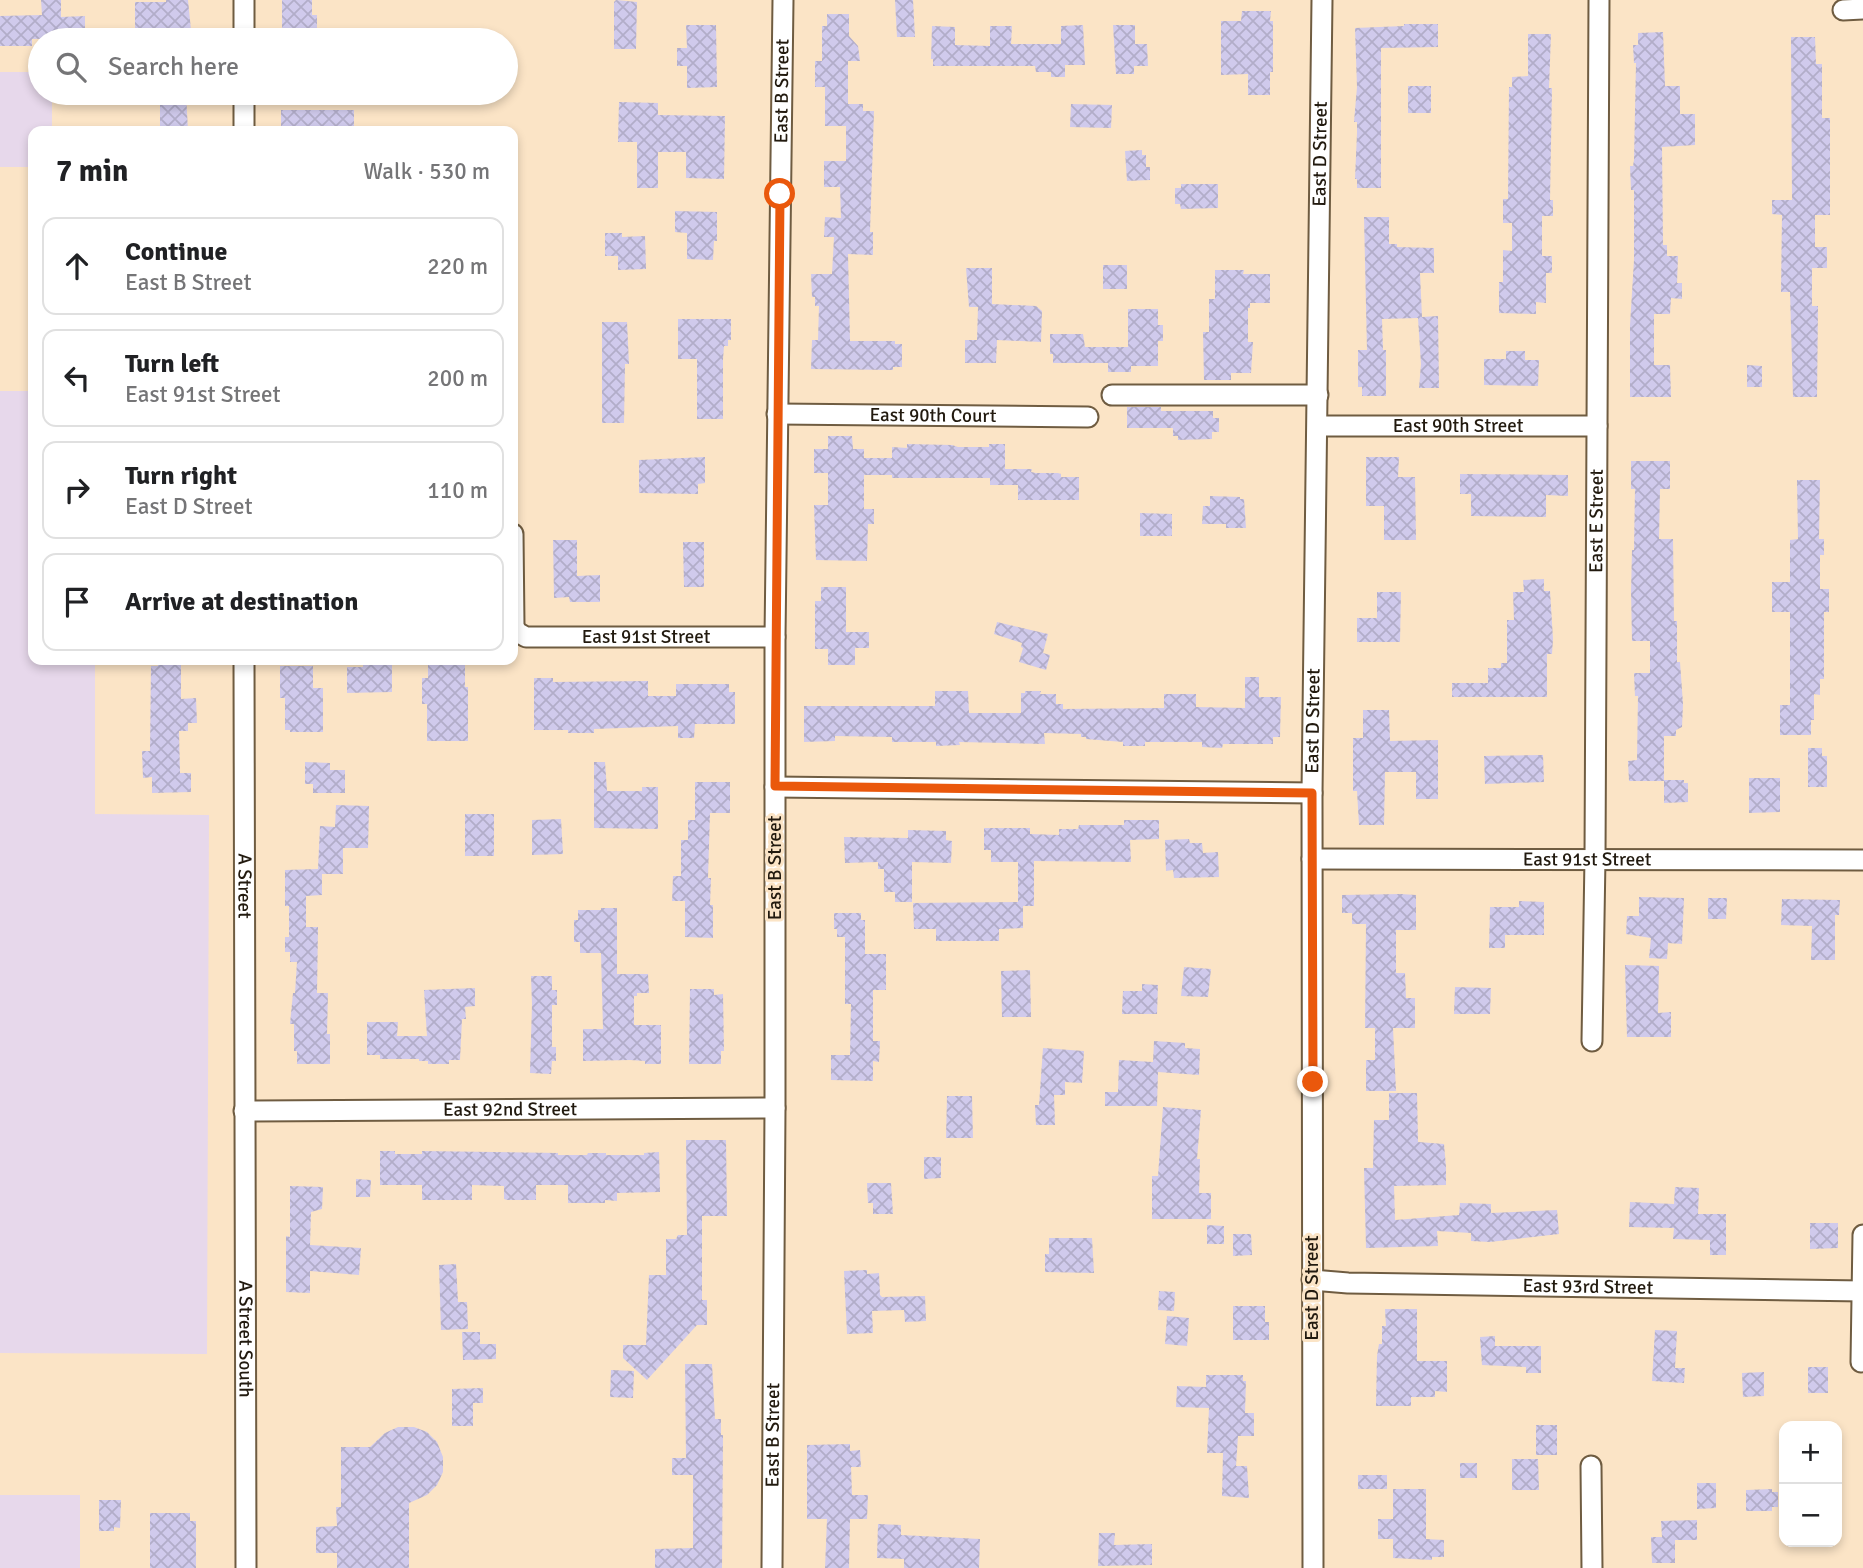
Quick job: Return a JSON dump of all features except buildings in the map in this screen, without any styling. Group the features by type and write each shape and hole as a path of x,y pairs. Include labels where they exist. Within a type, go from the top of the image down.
{"street":[{"path":"244,0 244,28"},
{"name":"East B Street","path":"772,1568 775,637 783,0"},
{"name":"East D Street","path":"1313,1568 1312,793 1322,0"},
{"name":"East E Street","path":"1592,1041 1599,0"},
{"path":"1843,10 1863,9"},
{"path":"244,105 244,126"},
{"path":"1112,395 1318,395"},
{"name":"East 90th Court","path":"777,414 1088,416"},
{"name":"East 90th Street","path":"1318,426 1597,426"},
{"name":"East 91st Street","path":"518,633 526,637 775,637"},
{"name":"A Street","path":"244,665 244,1111"},
{"path":"775,786 1312,793"},
{"name":"East 91st Street","path":"1312,859 1863,860"},
{"name":"East 92nd Street","path":"244,1111 775,1108"},
{"name":"A Street South","path":"244,1111 246,1568"},
{"path":"1861,1363 1863,1236"},
{"name":"East 93rd Street","path":"1312,1280 1348,1283 1862,1291"},
{"path":"1591,1466 1591,1568"}],"shaded area":[{"path":"0,72 28,72 28,105 52,105 52,126 28,126 28,167 0,167"},
{"path":"0,391 28,391 28,665 95,665 95,814 209,815 207,1354 0,1353"},
{"path":"0,1495 80,1495 80,1568 0,1568"}],"route":[{"path":"780,194 775,786 1312,793 1313,1082"}]}
